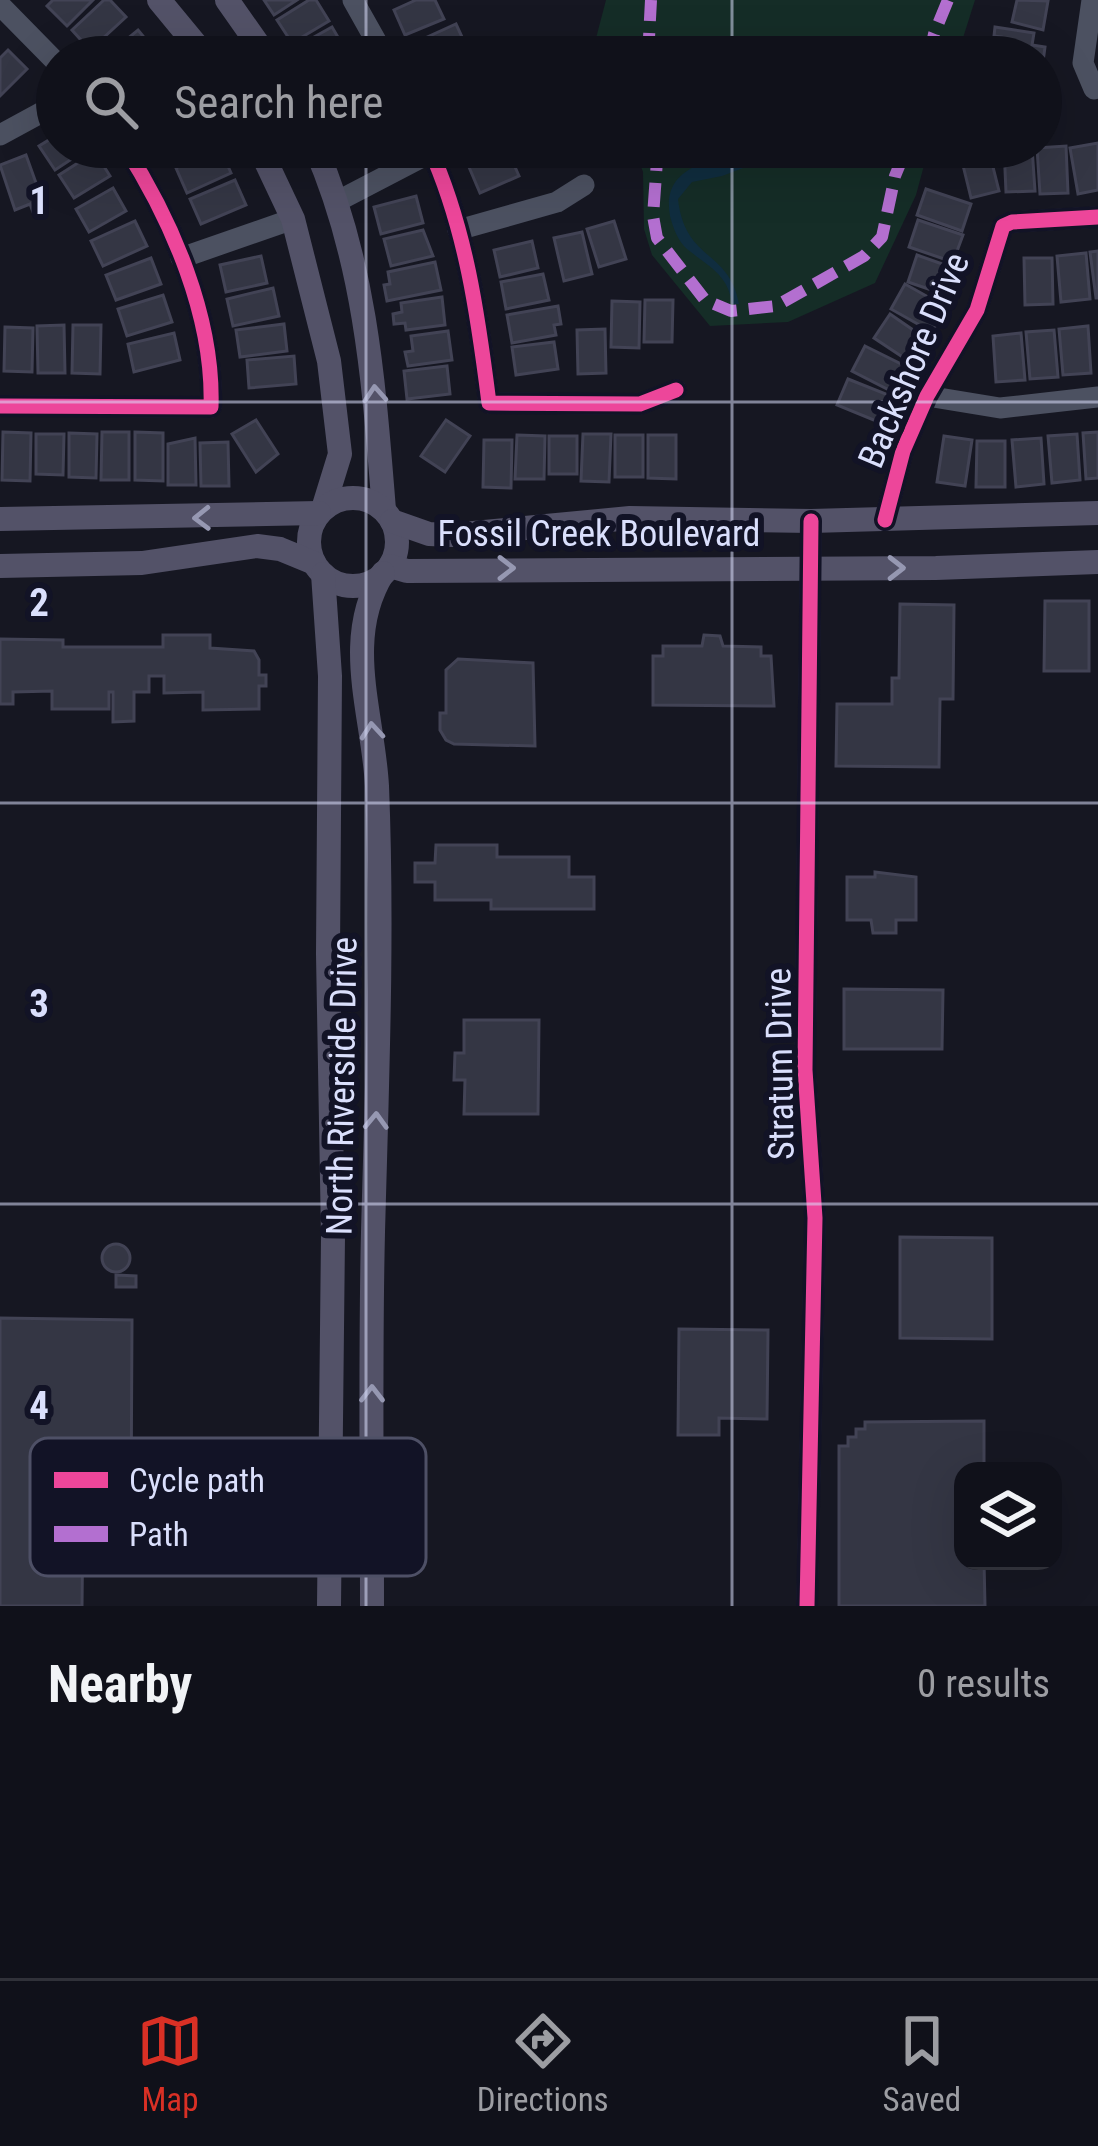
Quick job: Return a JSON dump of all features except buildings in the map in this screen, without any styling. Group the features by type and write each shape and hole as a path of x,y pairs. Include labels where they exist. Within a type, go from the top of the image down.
{"main road":[{"path":"159,0 189,36"},
{"path":"227,0 252,36"},
{"path":"270,168 293,219 321,318 334,397 340,454 310,532 318,568"},
{"path":"0,566 142,563 257,546 280,549 346,585 360,585 386,570 397,544 388,516 374,372 360,289 323,168"},
{"path":"293,219 336,202"},
{"path":"0,519 321,511 334,502 360,498 388,516"},
{"name":"Fossil Creek Boulevard","path":"388,516 429,533 452,535 630,518 812,521 1098,513"},
{"name":"Fossil Creek Boulevard","path":"386,570 1098,562"},
{"name":"North Riverside Drive","path":"318,568 330,676 331,1438"},
{"name":"North Riverside Drive","path":"372,1438 381,915 376,780 360,632 368,598 386,570"},
{"name":"North Riverside Drive","path":"329,1576 329,1606"},
{"name":"North Riverside Drive","path":"372,1576 372,1606"}],"street":[{"path":"353,0 373,36"},
{"path":"1092,0 1083,63 1094,89"},
{"path":"0,5 36,42"},
{"path":"0,135 36,115"},
{"path":"0,406 211,407 209,366 182,258 137,168"},
{"path":"336,202 397,168"},
{"path":"436,168 476,302 489,404 640,404 676,390"},
{"path":"458,230 557,202 584,185"},
{"name":"Backshore Drive","path":"885,520 903,452 927,396 977,310 1003,226 1098,218"},
{"path":"182,258 293,219"},
{"path":"927,396 1000,408 1098,397"},
{"name":"Stratum Drive","path":"807,1606 814,1218 805,1070 812,521"}],"green space":[{"path":"606,0 975,0 964,36 597,36"},
{"path":"642,168 923,168 916,195 875,283 788,322 710,326 652,255 644,229"}],"water":[{"path":"693,168 743,168 692,182 678,199 689,234 726,273 739,304 732,304 722,278 678,238 669,198 684,173"}],"marked path":[{"path":"649,36 651,0"},
{"path":"934,36 948,0"},
{"path":"656,168 653,216 657,238 705,300 731,311 776,306 864,256 882,237 898,168"}],"cycle path":[{"path":"0,406 211,407 198,305 174,238 137,168"},
{"path":"438,168 475,305 489,403 640,404 676,390"},
{"path":"885,520 903,451 927,396 977,310 1003,226 1098,217"},
{"path":"807,1606 815,1218 805,1070 811,521"}]}
